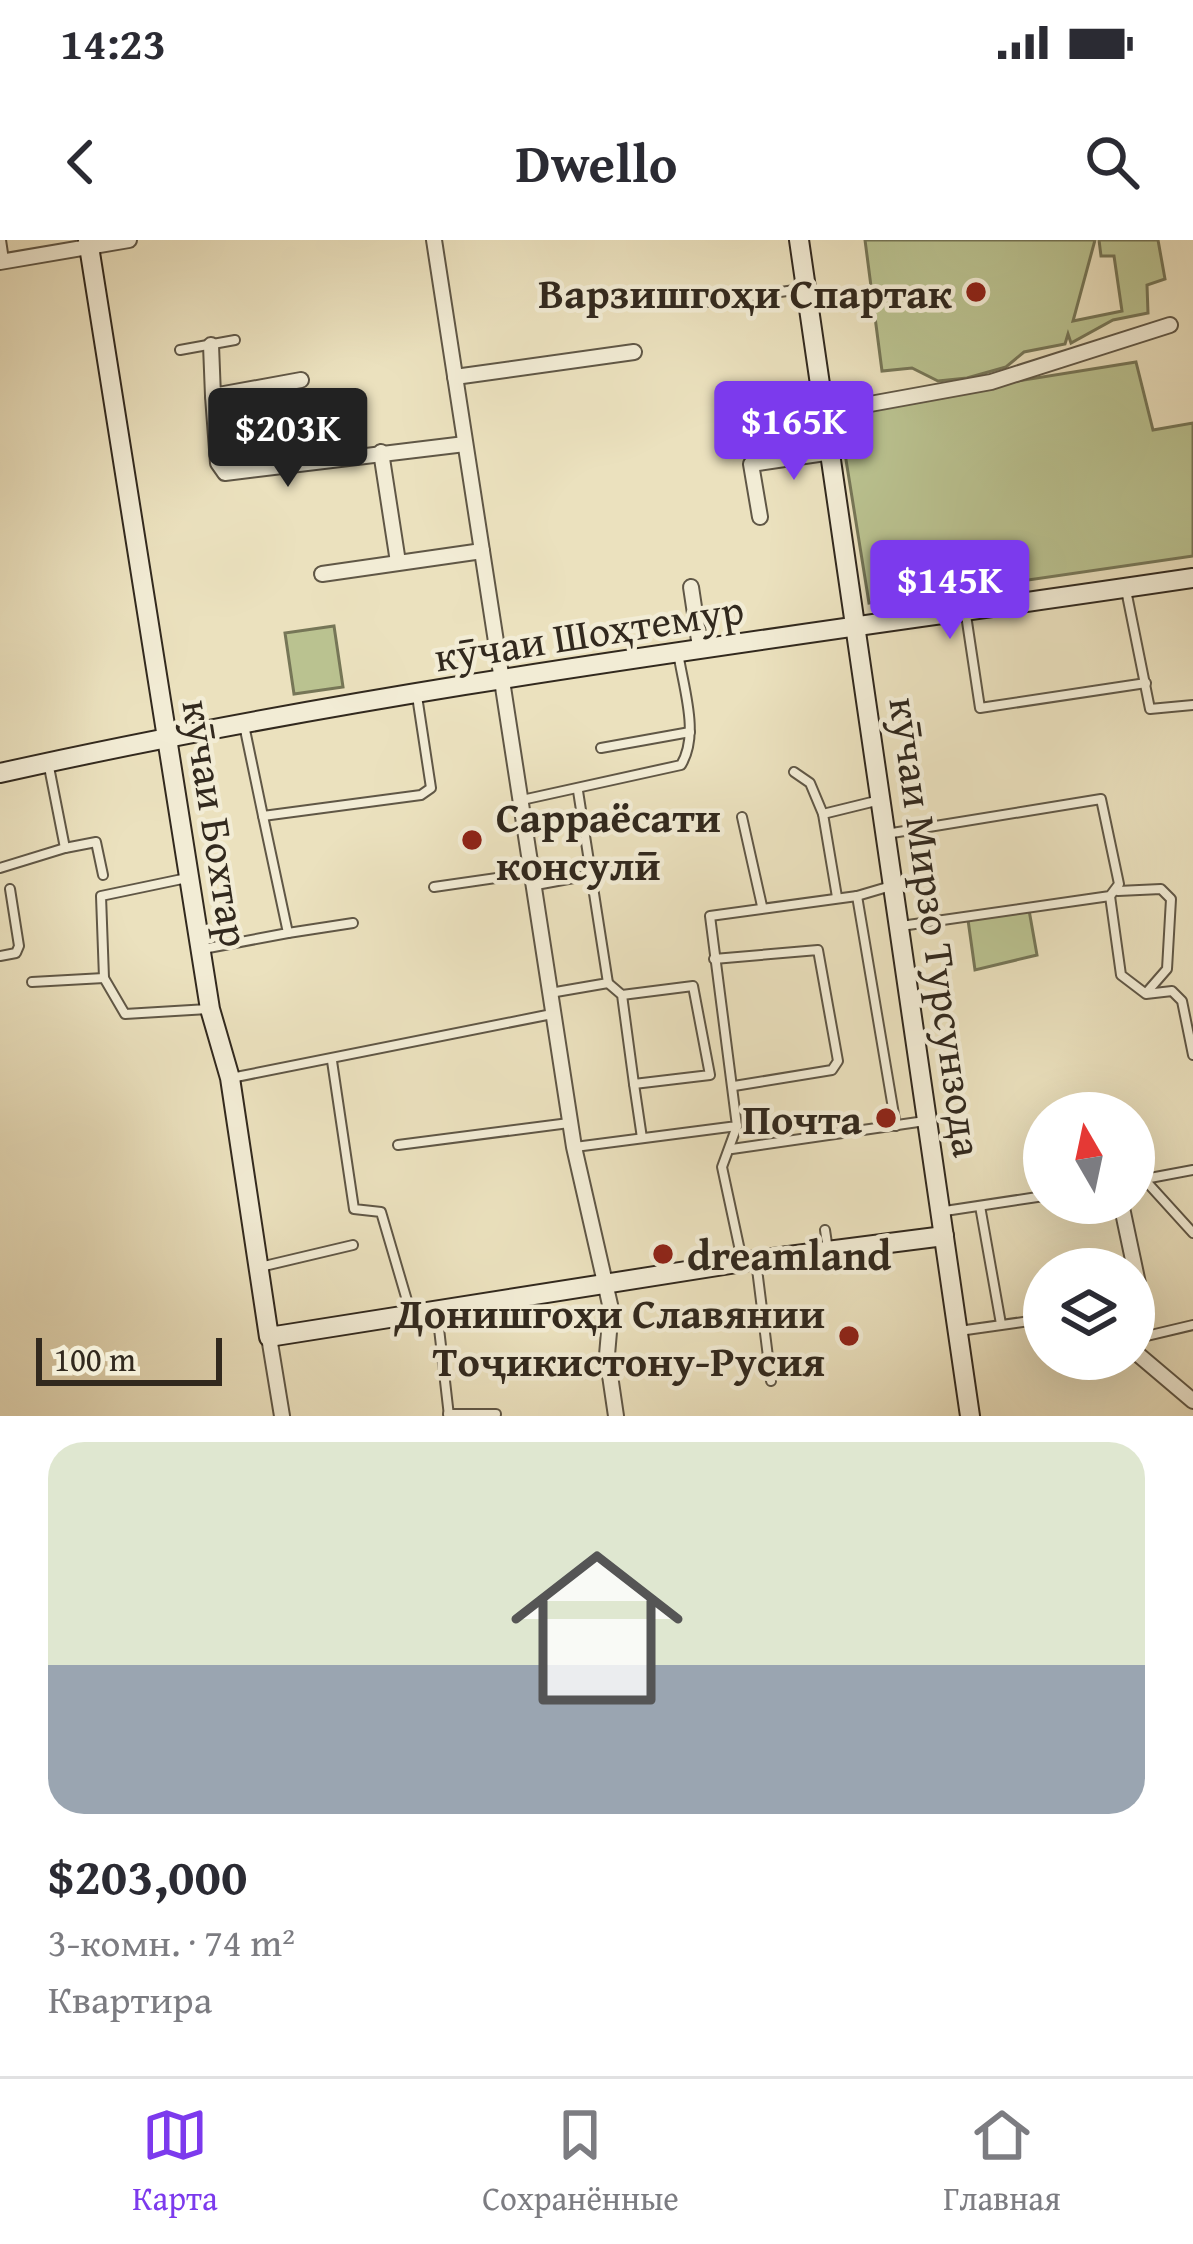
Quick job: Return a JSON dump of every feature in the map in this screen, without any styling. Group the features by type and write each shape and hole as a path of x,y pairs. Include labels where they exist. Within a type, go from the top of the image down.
{"street":[{"path":"2,262 129,240"},
{"path":"434,240 574,1148 606,1284 616,1416"},
{"name":"кӯчаи Мирзо Турсунзода","path":"799,240 970,1416"},
{"name":"кӯчаи Бохтар","path":"89,244 210,1009 230,1078 282,1416"},
{"path":"826,412 991,382 1170,325"},
{"path":"211,345 218,464 225,473 466,444"},
{"path":"455,377 634,352"},
{"path":"213,395 301,380"},
{"path":"381,452 398,562"},
{"path":"760,518 751,464 832,452"},
{"path":"322,574 482,551"},
{"name":"кӯчаи Шоҳтемур","path":"0,773 166,736 700,647 1193,578"},
{"path":"691,587 700,647"},
{"path":"269,1337 749,1261 944,1236"},
{"path":"1155,1369 1193,1401"}],"lane":[{"path":"1,240 2,262"},
{"path":"708,302 807,288"},
{"path":"180,350 235,340"},
{"path":"1126,588 1152,711 1193,705"},
{"path":"965,612 980,708 1146,683"},
{"path":"522,800 681,765 690,750 690,732 678,652"},
{"path":"263,816 427,792 417,696"},
{"path":"244,723 288,933"},
{"path":"601,748 690,732"},
{"path":"48,762 65,848"},
{"path":"794,772 810,783 823,814 837,897"},
{"path":"578,791 608,983 622,995 642,1138"},
{"path":"823,814 881,800"},
{"path":"885,834 1101,800 1117,867 1114,893 1120,975 1146,994 1172,992 1182,1001 1193,1055"},
{"path":"742,817 762,906"},
{"path":"0,868 96,842 103,875"},
{"path":"434,887 592,875 644,865"},
{"path":"189,878 101,896 104,978 125,1014 210,1009"},
{"path":"771,1381 749,1261 722,1167 737,1126 710,916 857,896 891,886"},
{"path":"0,956 16,952 19,946 10,889"},
{"path":"896,927 1161,889 1171,899 1166,969 1146,994"},
{"path":"857,896 896,1126"},
{"path":"201,949 353,923"},
{"path":"714,959 818,950 838,1061 832,1070 734,1086"},
{"path":"32,982 104,978"},
{"path":"550,993 608,983"},
{"path":"622,995 692,986 710,1069 706,1077 634,1084"},
{"path":"230,1078 554,1014"},
{"path":"332,1061 354,1209 381,1211 411,1314"},
{"path":"732,1149 925,1120"},
{"path":"398,1145 571,1123"},
{"path":"574,1148 737,1126"},
{"path":"1155,1177 1193,1171"},
{"path":"1155,1196 1193,1233"},
{"path":"941,1211 1023,1199"},
{"path":"980,1206 1001,1324"},
{"path":"825,1229 829,1250"},
{"path":"259,1267 353,1245"},
{"path":"437,1309 449,1415 496,1414"},
{"path":"959,1331 1023,1321"},
{"path":"1155,1334 1193,1325"}],"green space":[{"name":"Варзишгоҳи Спартак","path":"865,240 1095,240 1073,321 1122,311 1114,256 1101,256 1099,240 1158,240 1165,279 1147,285 1148,313 1113,320 1071,343 1068,334 1065,344 1024,352 1006,367 938,381 912,368 882,371"},
{"path":"1136,362 1153,430 1193,423 1193,556 869,603 838,410"},
{"path":"334,626 343,687 294,694 285,633"},
{"path":"1029,910 1037,955 975,970 968,920"}],"place":[{"name":"Варзишгоҳи Спартак","path":"976,292"},
{"name":"Сарраёсати консулӣ","path":"472,840"},
{"name":"Почта","path":"886,1118"},
{"name":"dreamland","path":"663,1254"},
{"name":"Донишгоҳи Славянии Тоҷикистону-Русия","path":"849,1336"}]}
